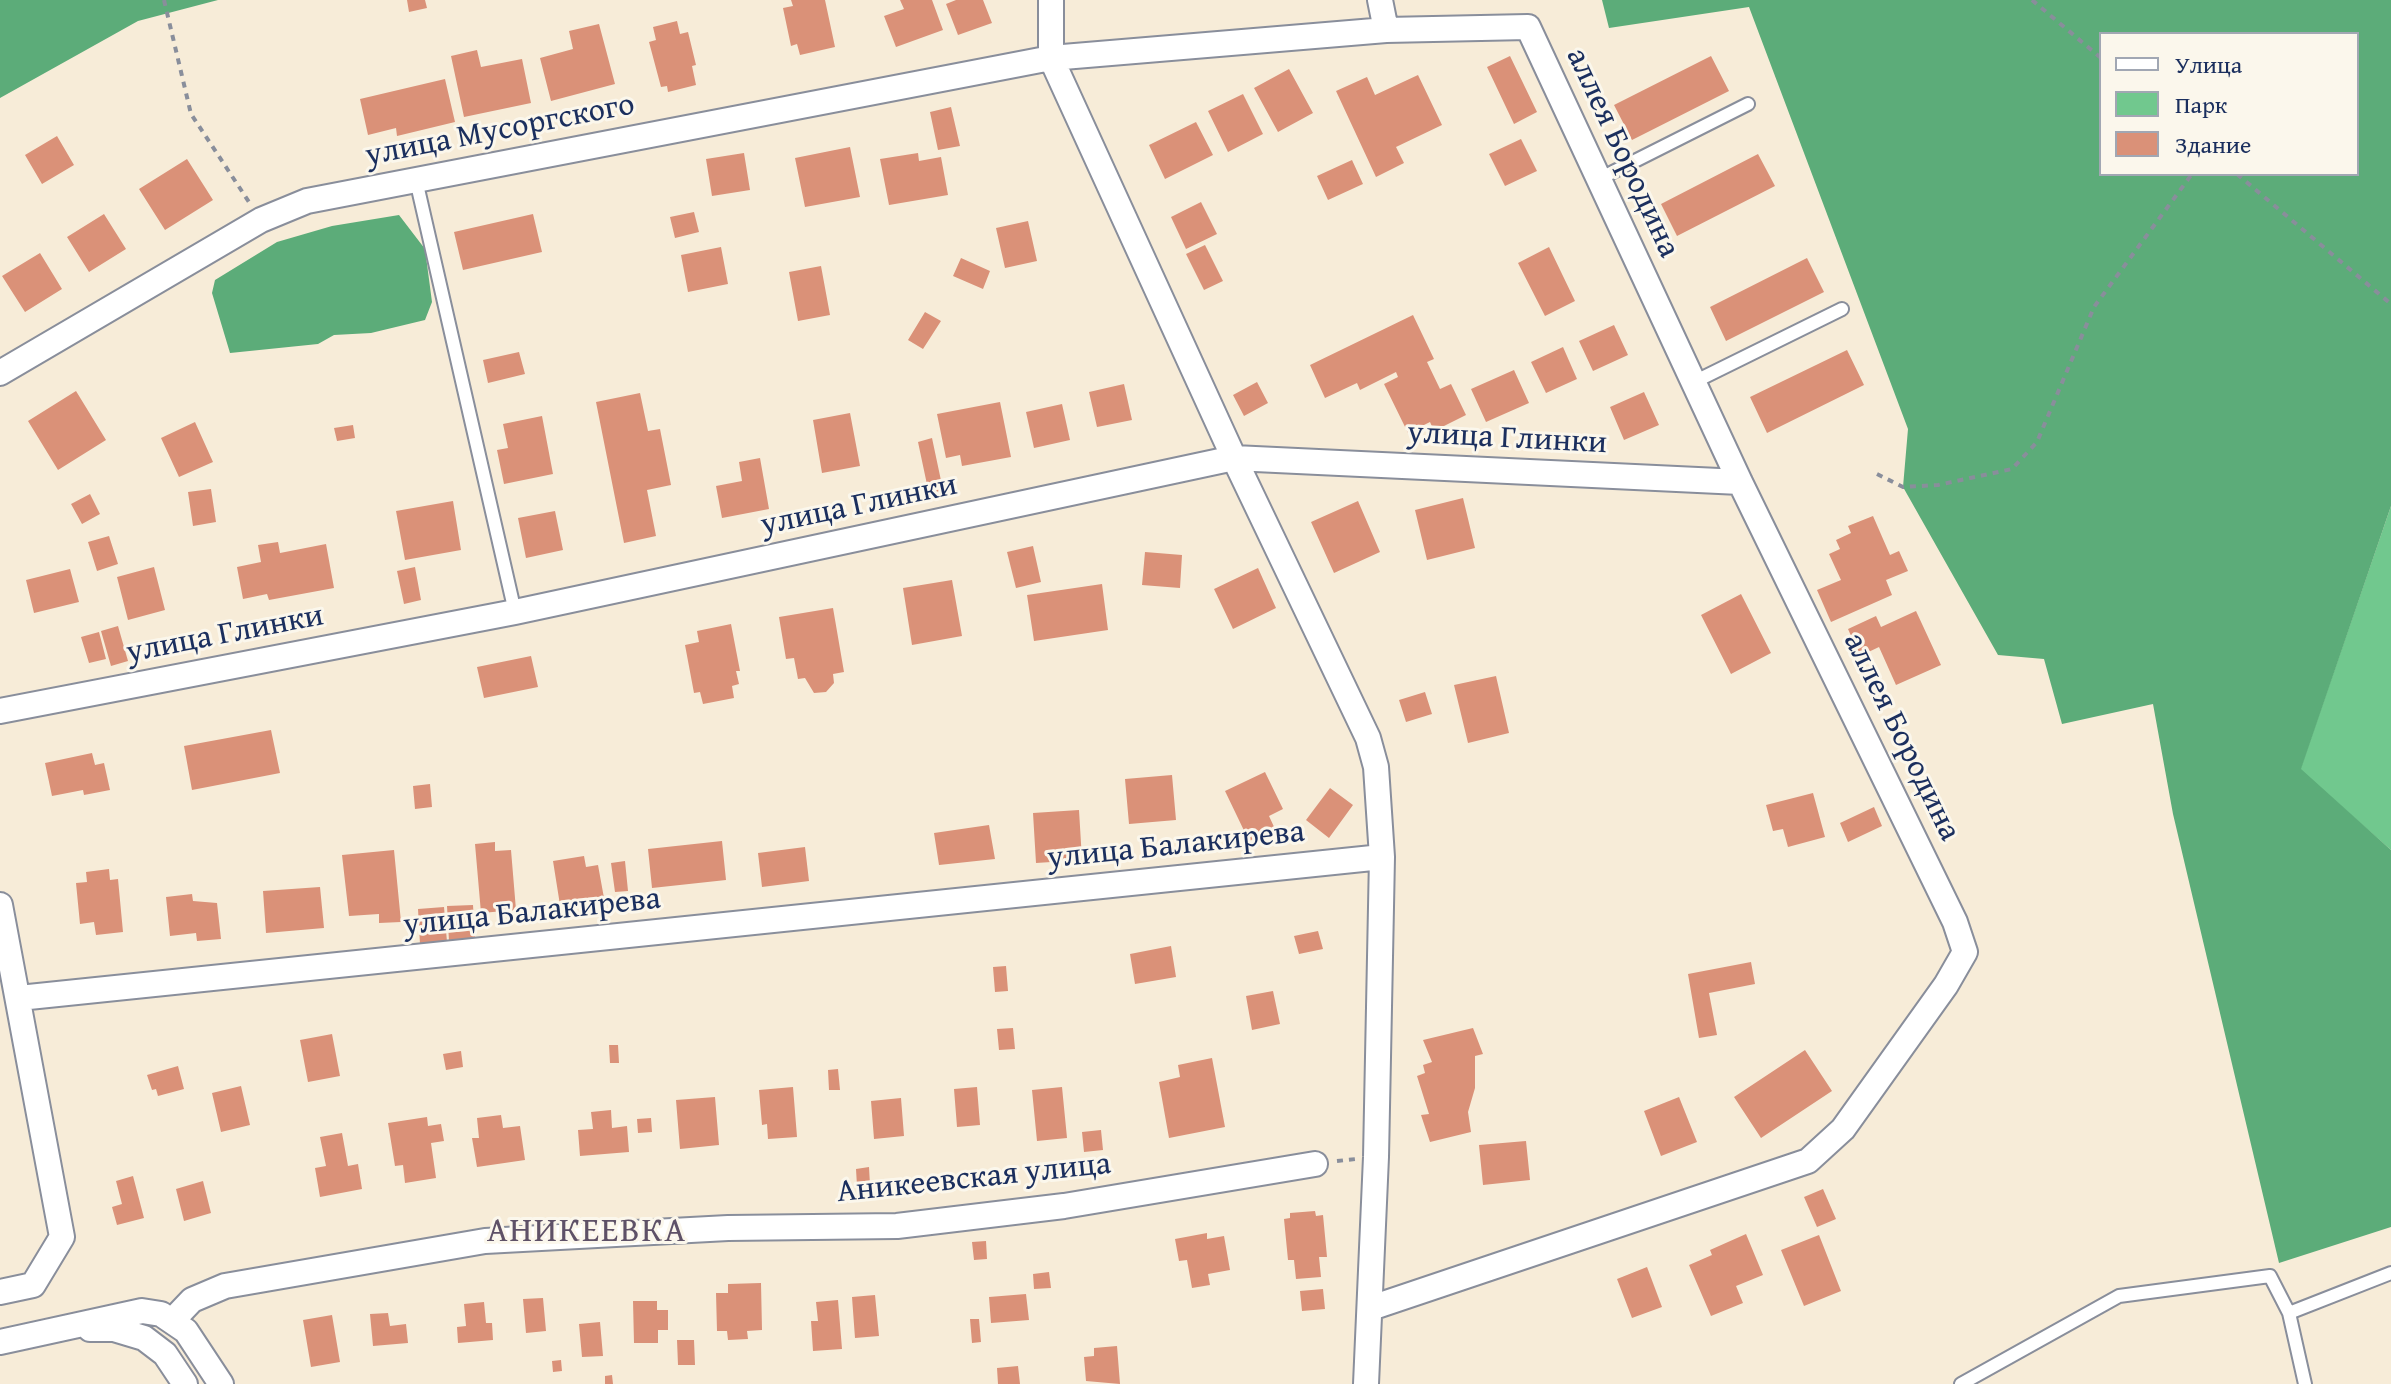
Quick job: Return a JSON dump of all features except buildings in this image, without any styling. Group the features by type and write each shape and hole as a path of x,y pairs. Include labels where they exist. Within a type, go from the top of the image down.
{"street":[{"path":"1051,0 1051,58 1234,458 1368,738 1378,778 1382,857 1376,1157 1366,1384"},
{"path":"1380,0 1386,30"},
{"name":"аллея Бородина","path":"1371,1308 1808,1161 1843,1129 1946,985 1965,952 1955,922 1740,482 1528,27 1386,30"},
{"name":"улица Мусоргского","path":"0,373 261,220 307,201 1051,58 1386,30"},
{"name":"улица Глинки","path":"0,711 515,612 1234,458 1740,482"},
{"name":"улица Балакирева","path":"19,998 1382,857"},
{"path":"0,905 62,1237 33,1285 0,1292"},
{"name":"Аникеевская улица","path":"172,1321 192,1300 225,1286 485,1241 728,1228 897,1226 1064,1206 1315,1164"},
{"path":"0,1342 142,1311 161,1314 186,1331 221,1384"},
{"path":"52,1329 114,1329 144,1338 165,1354 185,1384"}],"lane":[{"path":"1599,179 1748,104"},
{"path":"416,180 515,612"},
{"path":"1694,382 1842,309"},
{"path":"2289,1313 2391,1273"},
{"path":"1961,1384 2119,1296 2270,1276 2289,1313 2305,1384"}],"path":[{"path":"164,0 191,114 261,220"},
{"path":"2032,0 2099,56"},
{"path":"1877,474 1903,487 1938,485 2012,469 2037,442 2094,307 2191,176"},
{"path":"2239,176 2390,303"},
{"path":"1315,1164 1376,1157"}],"green space":[{"path":"0,0 218,0 138,21 0,98"},
{"path":"1602,0 2391,0 2391,506 2301,769 2391,850 2391,1227 2279,1263 2173,814 2153,704 2062,724 2044,659 1998,655 1903,487 1908,429 1749,7 1609,28"},
{"path":"399,215 425,249 432,302 425,320 371,333 334,335 318,344 230,353 212,293 215,280 277,242 332,226"},
{"path":"2391,506 2391,850 2300,770"}],"district":[{"name":"АНИКЕЕВКА","path":"587,1232"}]}
